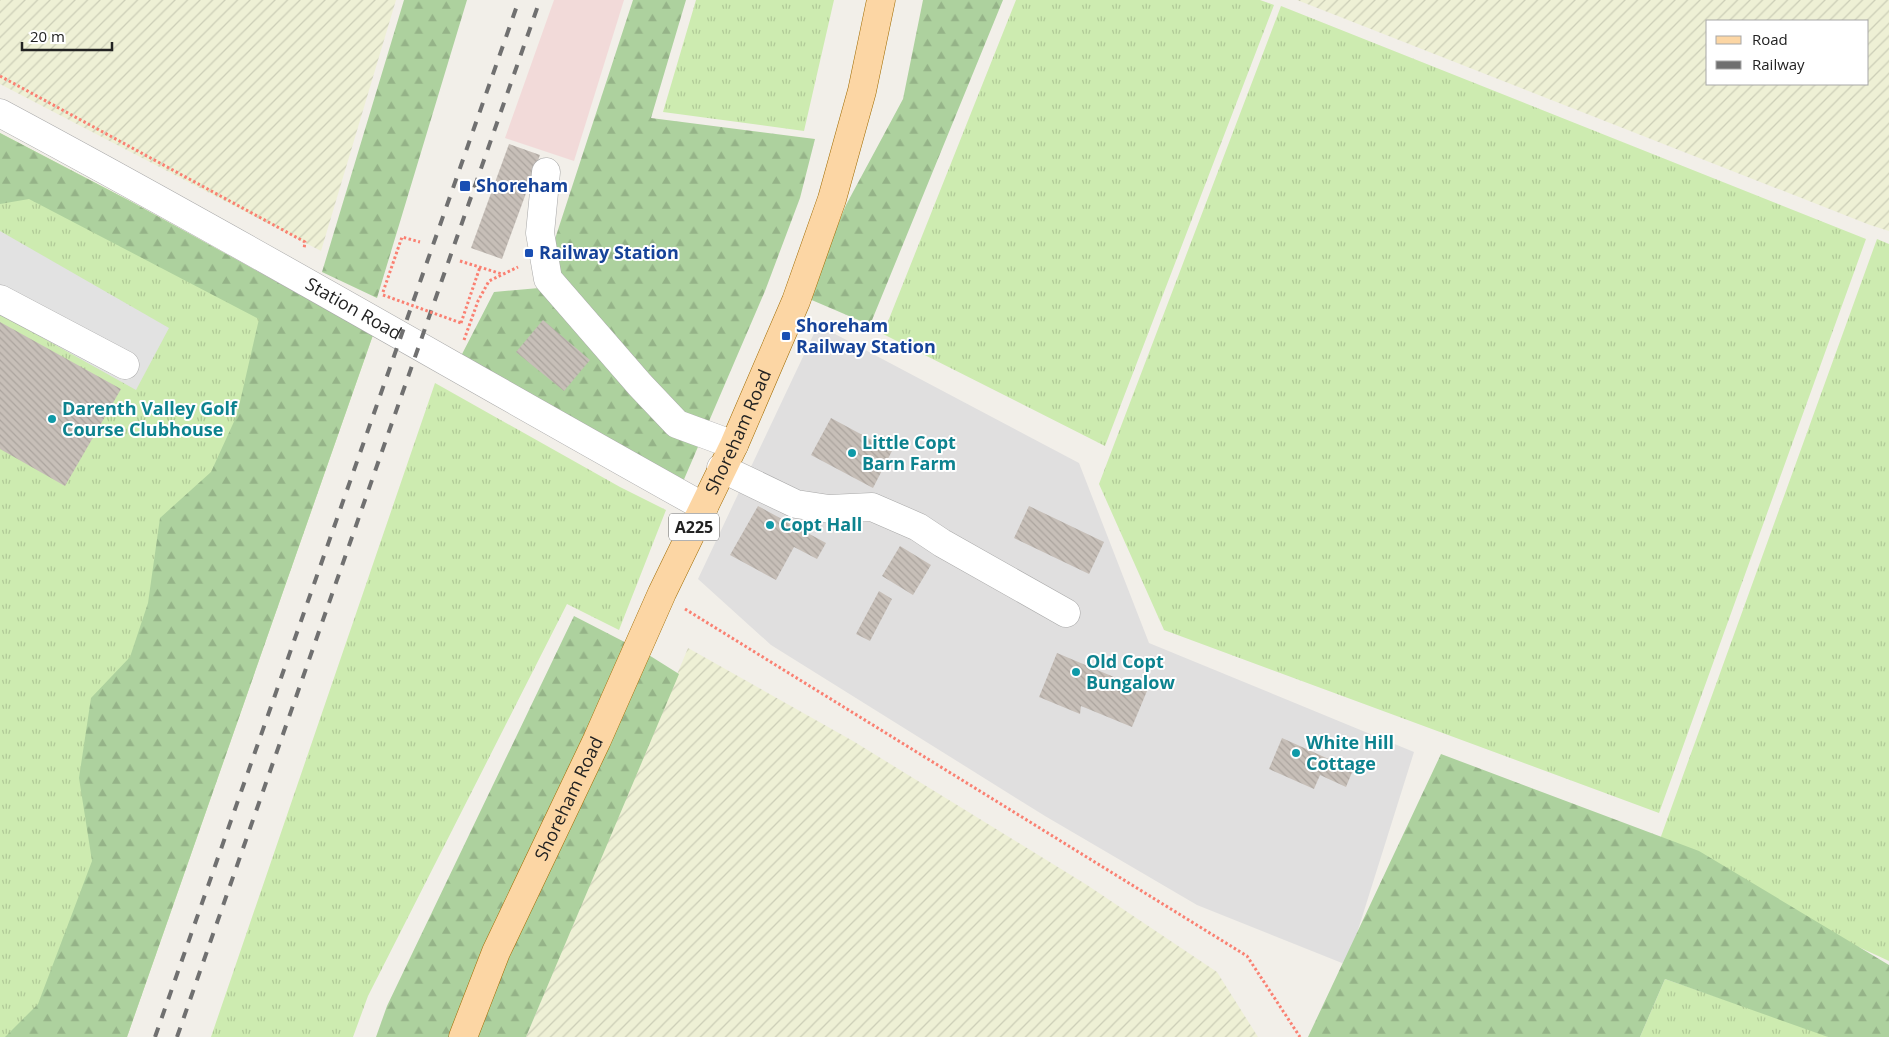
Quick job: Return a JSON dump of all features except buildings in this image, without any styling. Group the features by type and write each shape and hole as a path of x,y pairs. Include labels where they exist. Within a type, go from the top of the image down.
{"main road":[{"name":"Shoreham Road","path":"463,1037 496,952 597,740 662,593 721,468 734,445 796,300 832,199 862,91 881,0"}],"street":[{"name":"Station Road","path":"0,113 147,192 454,368 704,507"},
{"path":"546,172 540,233 548,279 640,385 677,424 734,445"},
{"path":"0,299 125,365"},
{"path":"721,468 796,504 829,509 872,507 918,527 942,543 1066,613"}],"path":[{"path":"420,242 402,237 382,295 461,323 480,269"},
{"path":"463,344 478,301 489,281 544,256"},
{"path":"460,261 480,269 502,274"},
{"path":"662,593 1014,814 1247,956 1300,1037"}],"shaded area":[{"path":"554,0 624,0 574,161 505,138"},
{"path":"0,231 169,328 136,390 0,314"},
{"path":"818,325 1079,463 1149,643 1414,752 1347,965 1197,905 1045,816 771,645 698,579"}],"green space":[{"path":"0,0 396,0 321,251 0,84"},
{"path":"404,0 467,0 377,298 322,272"},
{"path":"633,0 686,0 651,118 815,139 800,198 765,291 682,484 460,358 494,292 539,288"},
{"path":"696,0 834,0 804,131 663,112"},
{"path":"923,0 1003,0 870,325 807,298 846,205 903,99"},
{"path":"1016,0 1260,0 1274,5 1105,446 883,334"},
{"path":"1297,0 1889,0 1889,231 1870,225"},
{"path":"1281,6 1866,239 1659,813 1164,630 1099,484"},
{"path":"0,133 130,201 373,335 127,1037 0,1037"},
{"path":"0,133 130,201 373,335 127,1037 5,1037 38,1004 92,861 79,778 91,698 130,657 148,603 160,518 211,472 237,415 259,319 29,199 0,204"},
{"path":"1877,239 1889,244 1889,961 1655,853"},
{"path":"435,383 620,487 666,510 619,630 567,604 368,996 353,1037 211,1037"},
{"path":"574,616 644,652 679,674 526,1037 376,1037 387,1006"},
{"path":"688,648 853,741 1087,885 1217,972 1258,1037 526,1037"},
{"path":"1441,754 1699,851 1889,965 1889,1037 1828,1037 1665,979 1640,1037 1308,1037"},
{"path":"1665,979 1824,1034 1828,1037 1640,1037"}],"railway":[{"path":"155,1037 519,0"},
{"path":"177,1037 540,0"}],"place":[{"name":"Shoreham","path":"465,186"},
{"name":"Railway Station","path":"529,253"},
{"name":"Shoreham Railway Station","path":"786,336"},
{"name":"Darenth Valley Golf Course Clubhouse","path":"52,419"},
{"name":"Little Copt Barn Farm","path":"852,453"},
{"name":"Copt Hall","path":"770,525"},
{"name":"Old Copt Bungalow","path":"1076,672"},
{"name":"White Hill Cottage","path":"1296,753"}]}
